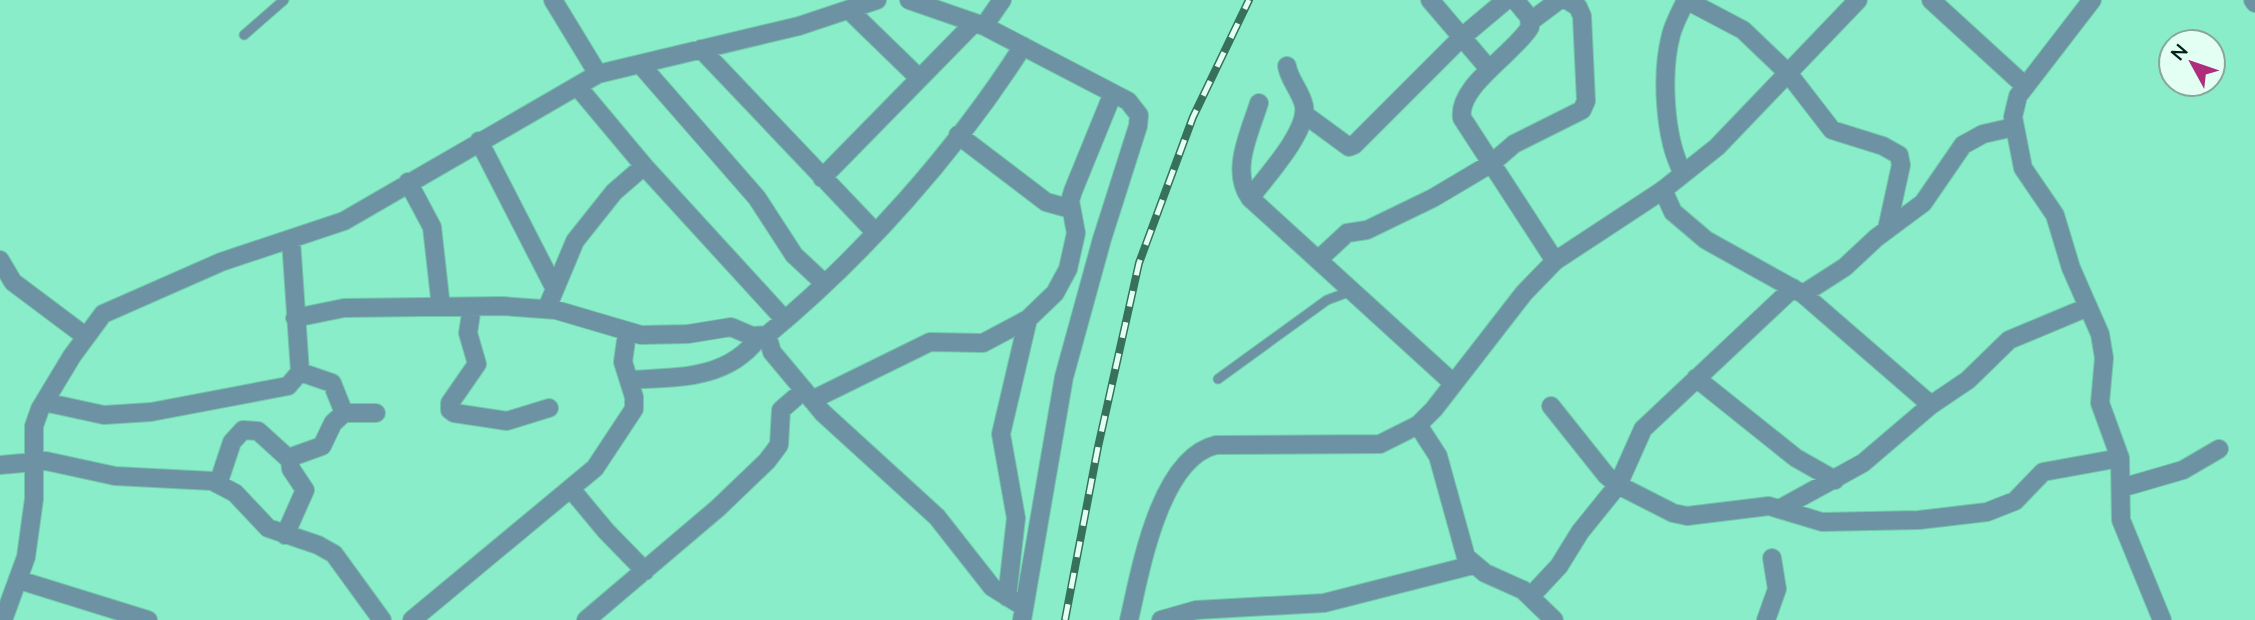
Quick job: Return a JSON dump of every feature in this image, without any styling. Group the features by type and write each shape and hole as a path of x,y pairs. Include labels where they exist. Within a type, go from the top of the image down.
{"street":[{"path":"553,0 598,74"},
{"path":"3,620 26,557 34,499 34,426 44,402 93,324 112,309 221,262 344,221 598,74 816,22 877,0"},
{"path":"909,0 979,24 1135,107 1138,126 1102,239 1064,377 1023,614"},
{"path":"822,178 919,78 1002,0"},
{"path":"1430,0 1489,69"},
{"path":"1304,114 1340,143 1349,147 1354,145 1462,37 1506,0"},
{"path":"1515,0 1531,22"},
{"path":"1555,261 1462,118 1461,111 1464,102 1489,69 1527,32 1531,22 1559,0"},
{"path":"1318,259 1347,233 1367,230 1433,198 1492,163 1514,144 1574,116 1586,101 1582,16 1578,7 1567,0"},
{"path":"1683,173 1675,159 1665,85 1671,35 1686,0 1743,30 1788,73 1832,130 1883,146 1899,155 1901,164 1886,229"},
{"path":"1129,620 1153,524 1176,475 1203,451 1216,445 1380,444 1418,425 1524,293 1555,261 1663,190 1717,147 1858,0"},
{"path":"1931,0 2025,86"},
{"path":"2092,0 2025,86 2014,105 2014,127 2022,168 2054,215 2071,268 2103,346 2100,404 2120,458 2121,520 2162,620"},
{"path":"849,10 919,78"},
{"path":"629,380 700,375 746,355 875,232 990,97 1023,46"},
{"path":"701,49 875,232"},
{"path":"640,64 757,198 794,255 824,283"},
{"path":"1250,198 1294,139 1304,114 1304,103 1287,66"},
{"path":"577,86 644,166 785,320"},
{"path":"586,620 767,461 779,445 780,410 808,395 930,342 983,343 1028,319 1063,281 1076,233 1071,209 1073,191 1113,93"},
{"path":"1259,103 1242,159 1240,178 1250,198 1453,383"},
{"path":"1531,596 1559,566 1580,532 1618,485 1643,429 1696,378 1798,291 1845,267 1886,229 1923,203 1963,145 1983,134 2014,127"},
{"path":"958,135 1046,202 1071,209"},
{"path":"479,141 502,181 532,250 555,289"},
{"path":"547,308 569,251 585,227 614,192 644,166"},
{"path":"408,182 432,227 441,307"},
{"path":"1663,190 1673,212 1706,240 1798,291 1931,405"},
{"path":"44,402 104,415 151,412 288,386 300,372 291,240"},
{"path":"0,260 13,282 85,336"},
{"path":"472,307 468,332 477,364 450,403 450,410 454,413 507,421 549,408"},
{"path":"1781,509 1863,463 1931,405 1968,380 2009,340 2088,307"},
{"path":"295,318 344,308 547,308 627,332 671,335 731,327 763,336 772,352 808,395 937,517 984,579 1023,614"},
{"path":"1007,597 1016,518 1001,434 1028,319"},
{"path":"412,620 595,468 631,417 635,404 623,362 627,332"},
{"path":"300,372 332,383 344,413"},
{"path":"1696,378 1796,458 1835,480"},
{"path":"1551,406 1595,463 1618,485 1680,515 1769,506 1822,522 1919,520 1987,512 2015,502 2043,472 2120,458"},
{"path":"285,535 305,491 290,469 290,460 322,446 332,423 344,413 376,412"},
{"path":"1418,425 1438,456 1466,557 1474,565 1531,596 1554,620"},
{"path":"218,484 232,442 243,430 258,431 290,460"},
{"path":"2121,488 2194,465 2219,449"},
{"path":"0,465 55,462 115,475 218,484 235,493 268,528 318,545 334,554 383,620"},
{"path":"571,489 606,531 645,570"},
{"path":"1766,620 1777,589 1772,558"},
{"path":"1161,620 1196,610 1324,603 1474,565"},
{"path":"19,580 148,620"}],"lane":[{"path":"244,35 284,0"},
{"path":"1218,379 1327,300 1354,290"}],"railway":[{"path":"1065,620 1098,447 1139,263 1193,117 1249,0"}]}
